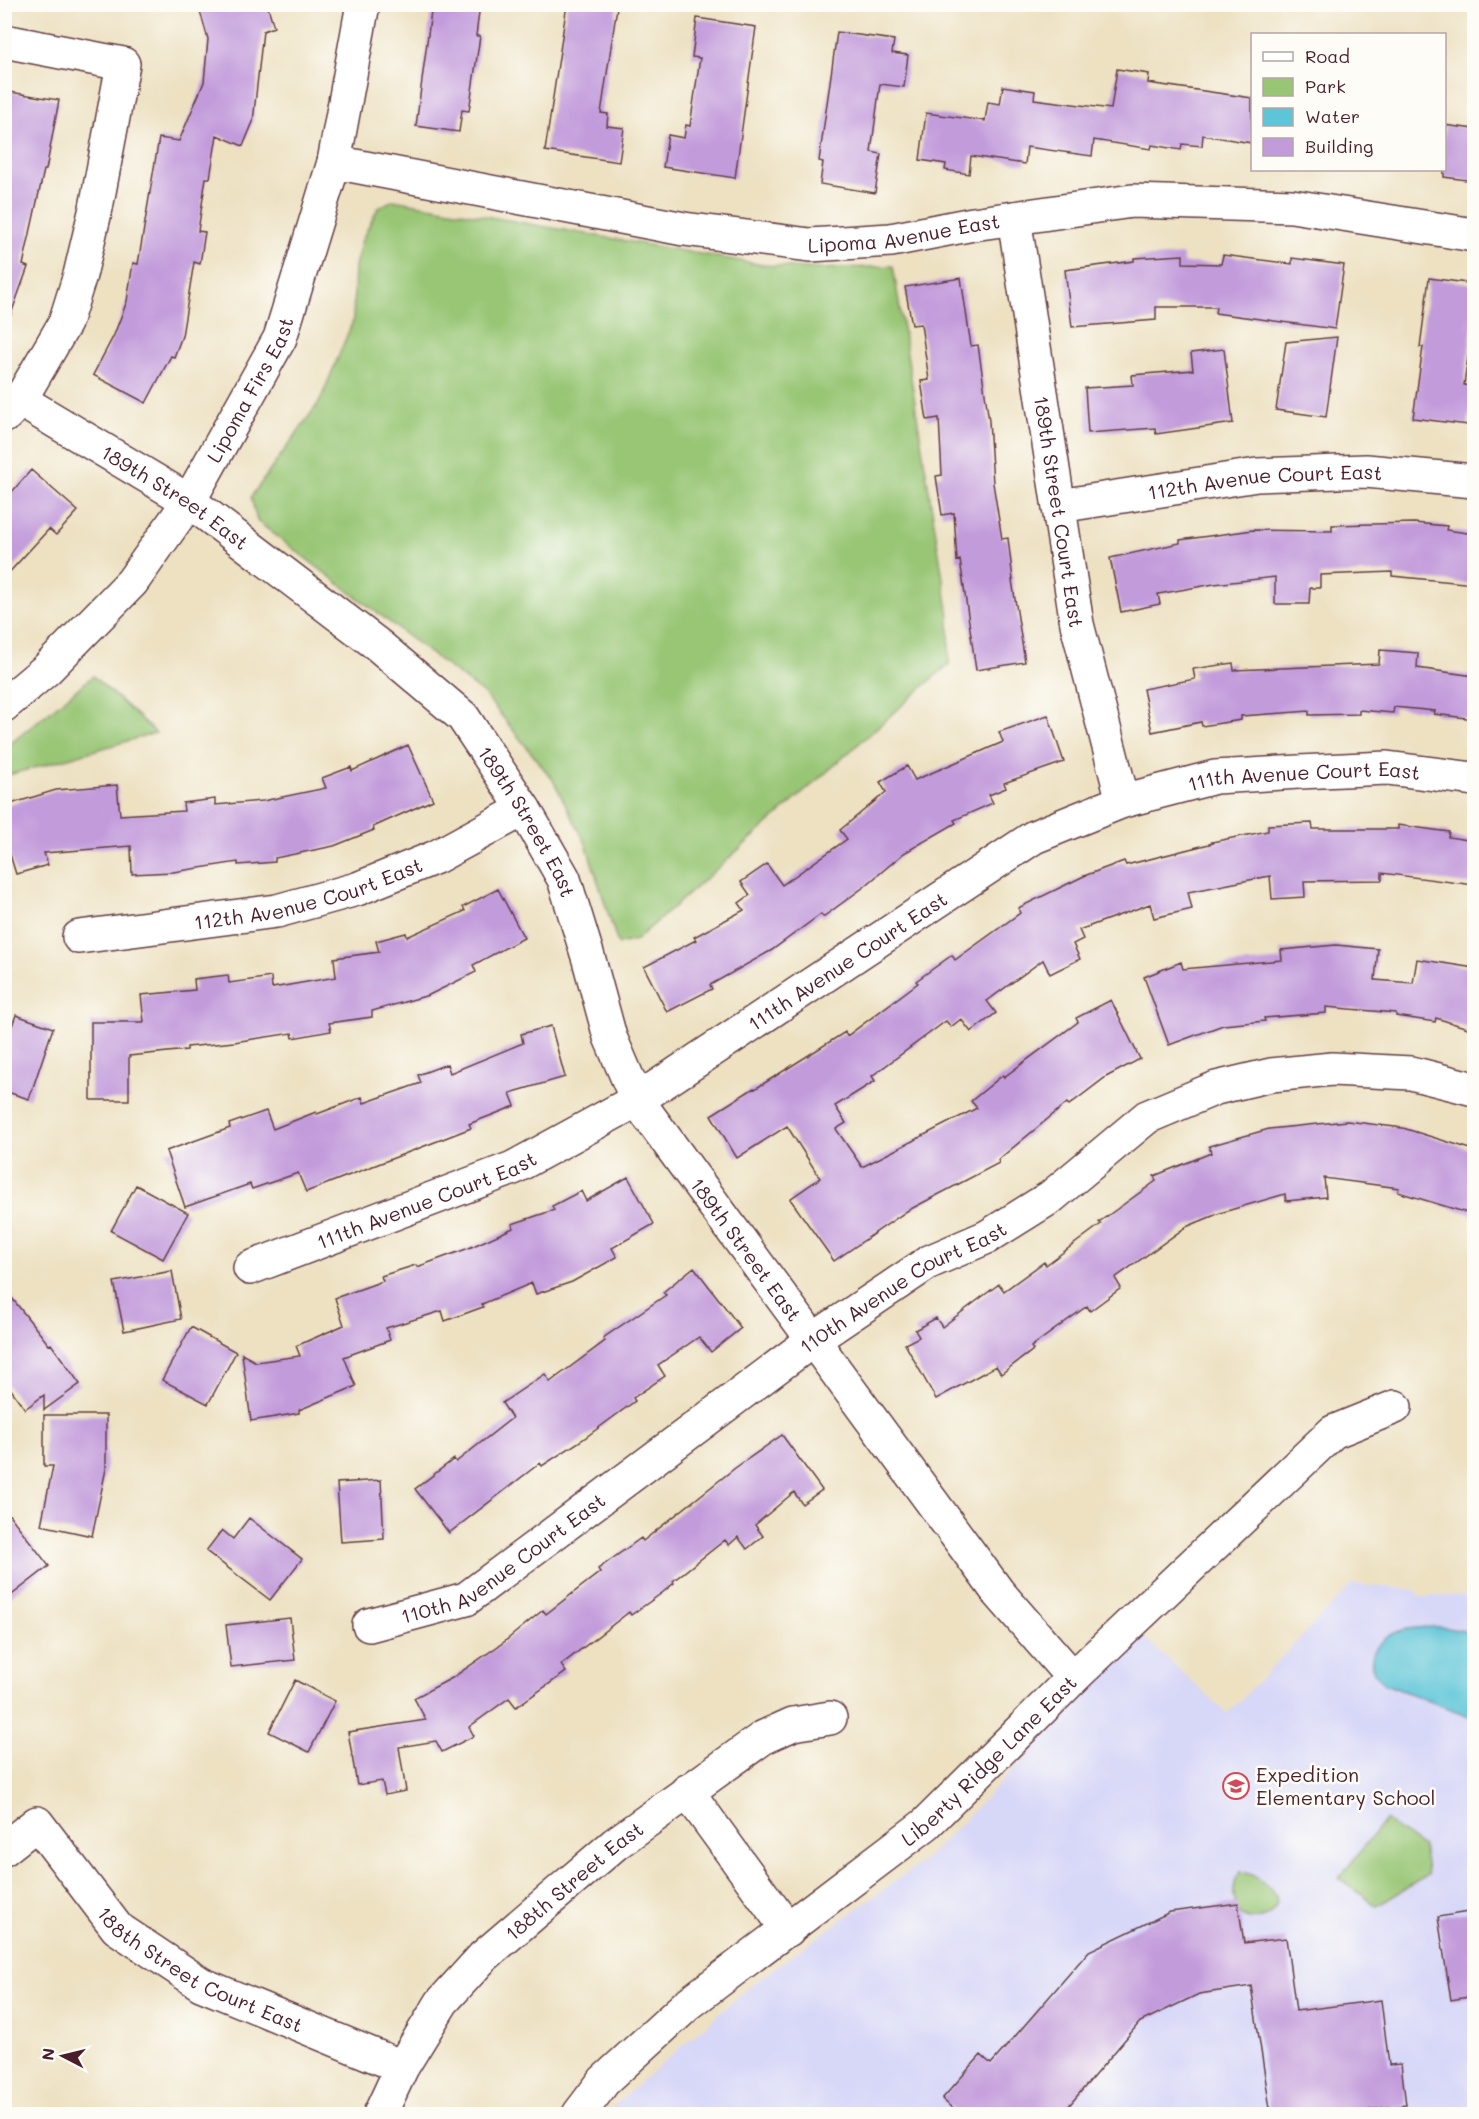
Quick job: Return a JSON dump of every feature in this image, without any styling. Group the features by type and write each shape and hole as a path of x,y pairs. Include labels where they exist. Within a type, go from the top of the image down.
{"street":[{"name":"Lipoma Firs East","path":"4,705 47,669 132,582 189,501 280,338 334,162 363,4"},
{"name":"189th Street East","path":"4,41 123,64 96,208 80,275 65,323 12,408 189,501 378,645 463,717 524,808 564,879 610,1037 637,1100 998,1592 1073,1678"},
{"name":"Lipoma Avenue East","path":"334,162 684,229 810,245 891,240 1014,218 1132,201 1292,206 1474,235"},
{"name":"189th Street Court East","path":"1014,218 1077,624 1123,801"},
{"name":"112th Avenue Court East","path":"1059,506 1257,475 1366,471 1474,481"},
{"name":"111th Avenue Court East","path":"250,1268 513,1168 637,1100 1034,837 1123,801 1215,777 1387,768 1474,779"},
{"name":"112th Avenue Court East","path":"79,937 277,911 357,889 436,857 524,808"},
{"name":"110th Avenue Court East","path":"369,1625 466,1599 813,1341 929,1262 987,1237 1051,1197 1147,1117 1216,1088 1271,1075 1332,1068 1411,1073 1474,1089"},
{"name":"Liberty Ridge Lane East","path":"579,2115 604,2081 687,2004 926,1824 1073,1678 1333,1432 1395,1407"},
{"name":"188th Street East","path":"380,2115 402,2067 442,2002 483,1957 615,1844 764,1737 793,1724 830,1718"},
{"path":"687,1791 788,1930"},
{"name":"188th Street Court East","path":"4,1849 37,1823 117,1928 201,1984 402,2067"}],"shaded area":[{"name":"Expedition Elementary School","path":"1352,1584 1416,1590 1418,1597 1474,1596 1474,2114 612,2114 610,2109 754,1983 927,1858 1143,1636 1227,1714"}],"green space":[{"path":"393,200 763,265 820,269 893,266 949,616 949,664 636,940 618,944 586,844 553,780 485,695 257,521 251,497 320,401 353,321 355,266 362,240 378,208"},
{"path":"93,676 156,733 5,776 5,748"},
{"path":"1385,1820 1423,1847 1428,1875 1377,1906 1339,1878"},
{"path":"1241,1872 1257,1879 1273,1893 1277,1902 1270,1915 1249,1919 1241,1915 1235,1904 1234,1889 1237,1876"}],"water":[{"path":"1441,1627 1474,1633 1474,1718 1385,1684 1373,1668 1372,1660 1378,1645 1393,1634 1412,1628"}],"building":[{"path":"198,4 267,4 274,27 263,31 253,122 243,146 217,135 210,178 206,178 198,231 205,232 200,264 194,262 182,336 174,357 171,356 146,403 93,375 114,335 127,301 133,263 138,264 159,138 179,141 204,82 208,39"},
{"path":"432,4 480,4 476,36 480,36 469,111 462,110 459,132 416,126"},
{"path":"567,4 600,4 617,7 601,113 608,114 607,126 624,128 619,162 545,151"},
{"path":"697,18 756,27 735,178 663,167 668,135 684,138 686,125 690,126 700,58 692,57"},
{"path":"837,32 894,40 892,53 908,55 904,87 880,84 871,152 881,154 875,193 820,184 823,162 819,161"},
{"path":"1117,69 1149,74 1148,83 1251,98 1251,143 1203,135 1202,146 1182,144 1181,150 1152,145 1151,149 1094,140 1092,156 1027,147 1025,164 971,156 969,174 945,170 946,164 920,160 926,113 985,121 988,102 1000,104 1003,86 1035,91 1034,99 1111,109"},
{"path":"4,91 59,100 46,170 44,170 23,265 28,267 7,325 4,324"},
{"path":"1446,125 1474,129 1474,181 1444,177"},
{"path":"1183,255 1183,263 1221,264 1223,255 1292,264 1292,258 1344,265 1335,329 1215,313 1216,307 1156,307 1156,320 1072,327 1065,270 1134,261 1134,258"},
{"path":"961,278 971,346 978,345 989,421 993,483 1002,539 1008,538 1025,662 976,670 960,560 957,561 954,513 942,515 936,476 942,475 939,418 927,420 921,381 929,380 921,324 912,325 905,287"},
{"path":"1429,278 1474,284 1474,316 1464,385 1474,387 1468,425 1413,418 1423,347 1420,347"},
{"path":"1337,337 1326,417 1276,410 1286,342"},
{"path":"1224,349 1233,423 1156,434 1155,428 1088,433 1085,388 1133,385 1132,375 1193,370 1191,353"},
{"path":"31,470 78,511 56,535 49,529 4,578 4,501"},
{"path":"1414,523 1447,526 1446,530 1474,534 1474,584 1392,576 1392,572 1320,575 1320,588 1310,588 1309,604 1275,604 1275,577 1214,584 1158,594 1160,604 1121,612 1110,558 1180,543 1180,540 1253,530 1332,531 1332,525"},
{"path":"1380,650 1418,653 1417,668 1474,676 1474,719 1434,714 1435,711 1394,707 1393,713 1359,710 1359,714 1309,715 1309,711 1241,716 1241,720 1202,726 1201,722 1152,732 1143,689 1195,679 1193,669 1233,663 1234,670 1379,664"},
{"path":"1048,715 1064,762 1004,783 1006,788 989,795 993,803 954,820 956,823 904,853 864,887 823,917 821,914 772,950 710,985 712,989 667,1012 644,967 696,940 694,937 744,910 739,903 750,895 741,882 767,864 782,885 847,839 840,830 886,792 880,782 907,766 915,780 1003,742 999,732"},
{"path":"408,745 433,800 373,827 374,830 334,846 275,858 275,862 238,865 238,862 173,872 132,874 131,846 44,853 48,865 16,874 4,835 4,806 56,790 117,785 120,815 184,811 183,803 215,799 215,805 263,801 326,788 322,778 351,767 352,771"},
{"path":"1312,823 1313,829 1398,829 1398,825 1449,832 1448,837 1474,841 1474,885 1382,873 1382,880 1304,881 1305,897 1272,899 1270,876 1188,892 1192,909 1154,918 1150,904 1079,930 1083,939 1073,944 1080,959 1050,974 1043,960 987,1001 996,1013 971,1032 961,1019 951,1027 946,1021 872,1076 875,1081 835,1106 846,1123 836,1129 862,1167 977,1108 971,1101 1003,1075 1004,1077 1078,1022 1076,1018 1111,1000 1140,1059 1106,1077 1069,1105 1067,1103 998,1160 999,1163 907,1211 834,1261 790,1199 820,1178 787,1126 737,1158 711,1115 845,1032 847,1036 952,955 955,960 1020,913 1018,908 1084,876 1124,861 1126,865 1212,842 1268,831 1268,825"},
{"path":"498,889 524,938 473,965 476,972 429,995 372,1011 372,1017 329,1023 331,1031 293,1038 292,1033 187,1047 187,1050 129,1056 129,1100 91,1100 91,1022 144,1022 141,995 195,990 194,979 228,975 229,983 271,977 272,988 336,977 334,958 379,952 376,941 406,933 407,937 465,911 463,907"},
{"path":"1336,945 1378,949 1375,980 1413,983 1417,959 1474,968 1474,1030 1436,1018 1435,1022 1396,1016 1396,1013 1326,1007 1326,1013 1264,1018 1265,1021 1223,1025 1169,1045 1144,977 1181,962 1183,969 1282,960 1281,950"},
{"path":"16,1015 53,1028 29,1099 4,1091 4,1048"},
{"path":"551,1026 565,1077 510,1093 515,1106 469,1124 471,1128 306,1192 298,1173 252,1189 250,1184 185,1207 166,1151 230,1128 229,1124 266,1111 273,1129 362,1097 364,1103 421,1083 418,1075 447,1064 450,1073 523,1043 521,1034"},
{"path":"1347,1121 1403,1128 1474,1150 1474,1215 1398,1192 1399,1188 1324,1178 1326,1197 1286,1201 1285,1194 1220,1213 1186,1227 1115,1278 1121,1288 1090,1311 1087,1306 1031,1347 1033,1350 1001,1374 996,1366 936,1399 905,1344 919,1337 915,1330 936,1318 942,1327 999,1284 1004,1291 1044,1262 1046,1265 1101,1224 1099,1222 1156,1181 1154,1176 1211,1153 1209,1146 1269,1129"},
{"path":"628,1177 654,1224 612,1248 617,1257 572,1282 536,1294 532,1283 482,1304 483,1307 445,1321 442,1311 386,1328 390,1340 344,1357 356,1386 299,1410 299,1413 251,1421 242,1354 256,1362 300,1356 296,1346 344,1325 335,1298 383,1281 381,1276 416,1265 417,1267 469,1248 513,1228 512,1224 554,1210 552,1206 581,1191 586,1201"},
{"path":"136,1185 188,1213 163,1259 111,1231"},
{"path":"694,1267 741,1328 711,1352 699,1337 658,1365 665,1376 633,1398 635,1401 582,1440 542,1466 540,1463 449,1533 415,1489 454,1459 456,1462 512,1418 502,1403 545,1374 550,1382 605,1341 603,1338 666,1295 663,1292"},
{"path":"172,1271 181,1319 124,1331 114,1282"},
{"path":"4,1288 49,1345 51,1344 80,1384 44,1410 44,1395 25,1409 4,1380"},
{"path":"191,1327 236,1352 208,1404 162,1380"},
{"path":"44,1415 106,1415 106,1469 92,1536 41,1525 53,1466 44,1466"},
{"path":"782,1435 822,1490 802,1504 794,1492 755,1525 763,1536 747,1549 738,1537 729,1545 725,1540 673,1581 674,1583 662,1593 631,1615 629,1612 561,1665 566,1672 516,1707 509,1698 469,1727 474,1736 442,1752 436,1741 399,1747 406,1791 385,1795 382,1781 357,1785 348,1732 426,1720 414,1698 452,1678 504,1642 543,1610 546,1614 600,1572 598,1569 641,1538 643,1541 735,1468"},
{"path":"381,1480 384,1539 341,1542 337,1483"},
{"path":"4,1508 49,1566 4,1601"},
{"path":"249,1518 302,1559 270,1600 206,1551 222,1530 233,1539"},
{"path":"290,1618 295,1660 231,1667 226,1625"},
{"path":"295,1680 335,1701 309,1752 269,1732"},
{"path":"1238,1903 1244,1943 1286,1938 1296,2011 1381,2000 1389,2065 1401,2064 1406,2105 1369,2110 1370,2115 1271,2115 1251,1986 1199,1994 1140,2022 1061,2115 960,2115 942,2099 981,2055 991,2064 1089,1951 1170,1912"},
{"path":"1474,1911 1474,1996 1451,2000 1438,1917"}],"place":[{"name":"Expedition Elementary School","path":"1236,1786"}]}
